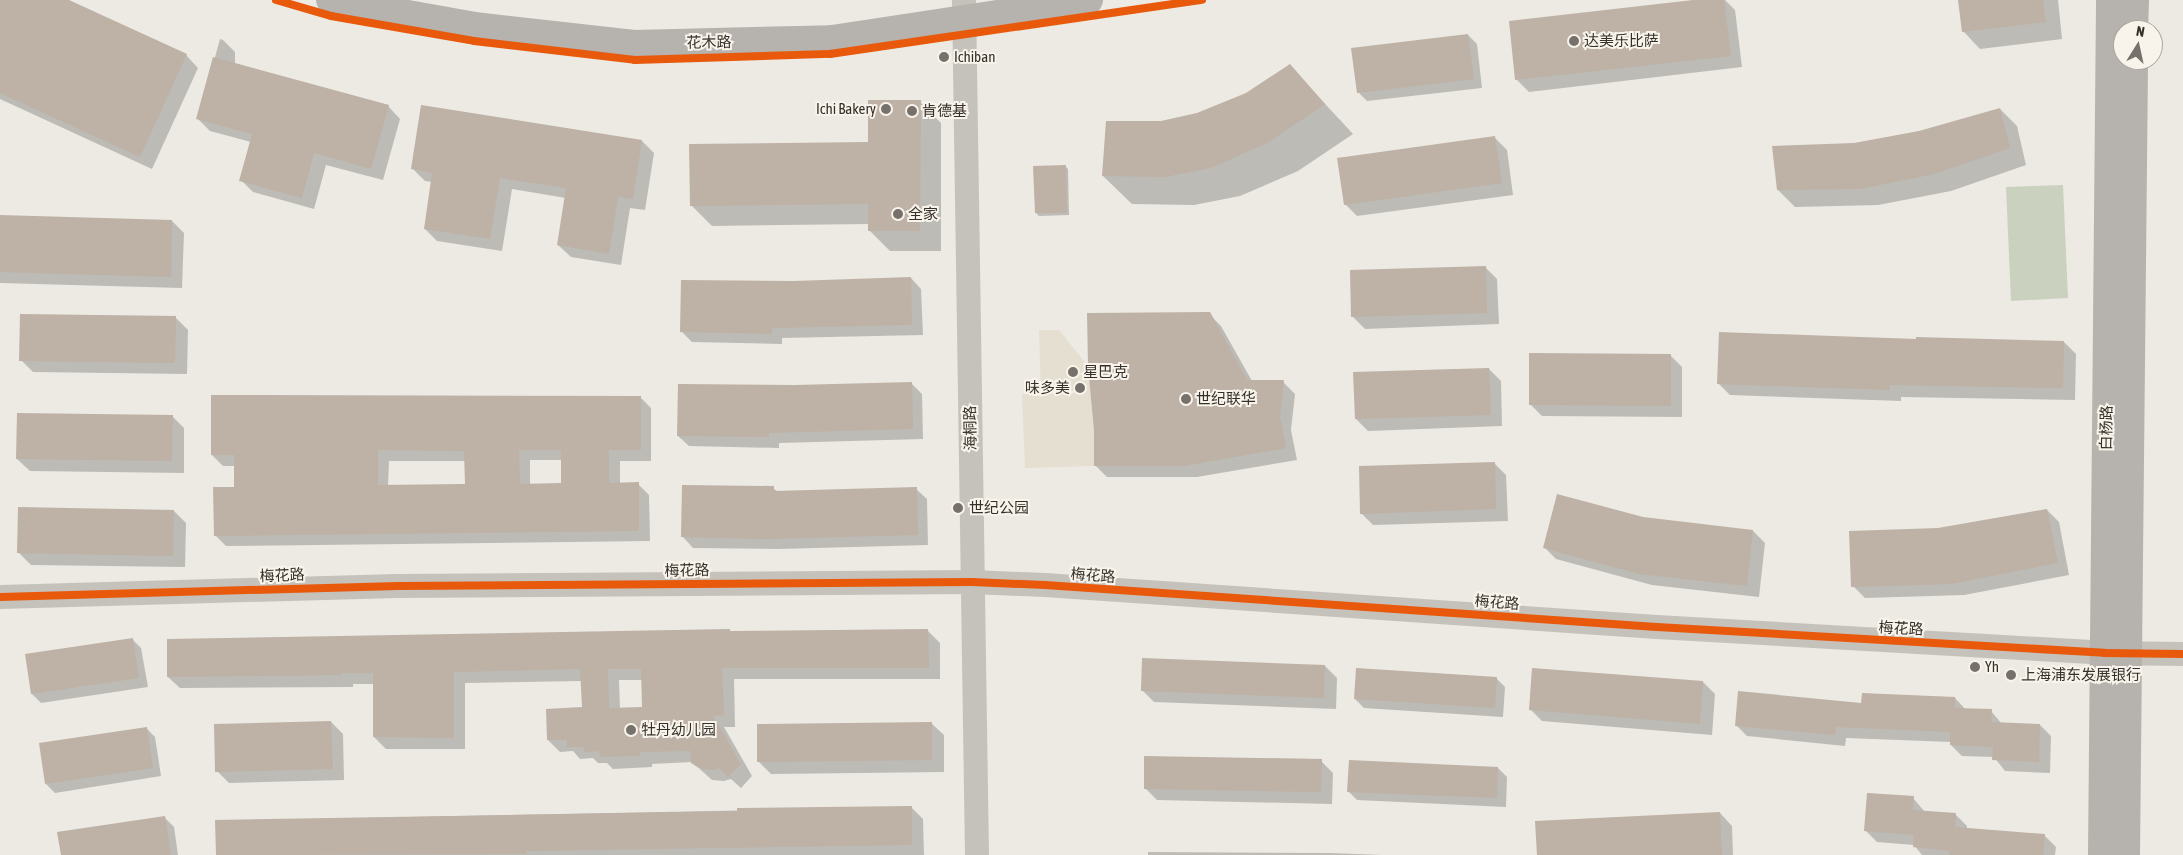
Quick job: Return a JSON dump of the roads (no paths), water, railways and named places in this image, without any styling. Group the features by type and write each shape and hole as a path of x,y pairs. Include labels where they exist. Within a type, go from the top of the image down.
{"main road":[{"name":"花木路","path":"330,0 474,26 634,44 832,39 964,10 1090,0"},
{"name":"白杨路","path":"2110,0 2116,653 2126,855"},
{"path":"2134,20 2135,0"},
{"name":"白杨路","path":"2102,855 2116,653 2134,70"}],"street":[{"name":"海桐路","path":"964,10 977,855"},
{"name":"梅花路","path":"1,597 398,586 972,582 1079,587 1657,628 2116,653 2183,654"}],"place":[{"name":"达美乐比萨","path":"1574,41"},
{"name":"Ichiban","path":"944,57"},
{"name":"Ichi Bakery","path":"886,109"},
{"name":"肯德基","path":"912,111"},
{"name":"全家","path":"898,214"},
{"name":"星巴克","path":"1073,372"},
{"name":"味多美","path":"1080,388"},
{"name":"世纪联华","path":"1186,399"},
{"name":"世纪公园","path":"958,508"},
{"name":"Yh","path":"1975,667"},
{"name":"上海浦东发展银行","path":"2011,675"},
{"name":"牡丹幼儿园","path":"631,730"}]}
